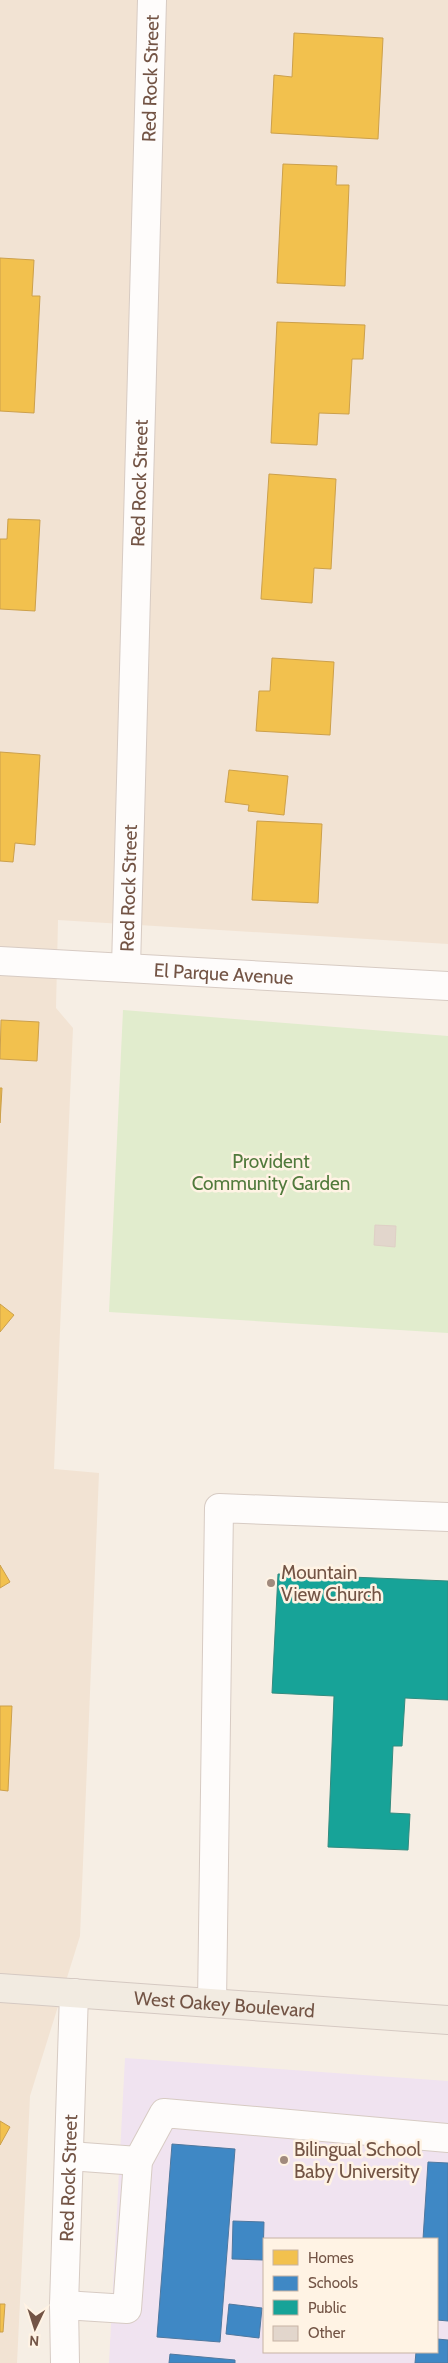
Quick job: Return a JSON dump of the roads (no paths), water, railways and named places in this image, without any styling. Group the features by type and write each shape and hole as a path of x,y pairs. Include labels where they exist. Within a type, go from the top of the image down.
{"main road":[{"name":"West Oakey Boulevard","path":"0,1988 448,2020"}],"street":[{"name":"Red Rock Street","path":"126,967 152,0"},
{"name":"El Parque Avenue","path":"0,961 448,986"},
{"path":"212,2002 219,1508 448,1517"},
{"name":"Red Rock Street","path":"65,2363 64,2305 74,1993"},
{"path":"64,2305 127,2309 138,2161 164,2113 448,2138"},
{"path":"69,2156 138,2161"}],"place":[{"name":"Mountain View Church","path":"271,1583"},
{"name":"Bilingual School Baby University","path":"284,2160"}],"park label":[{"name":"Provident Community Garden","path":"271,1172"}]}
